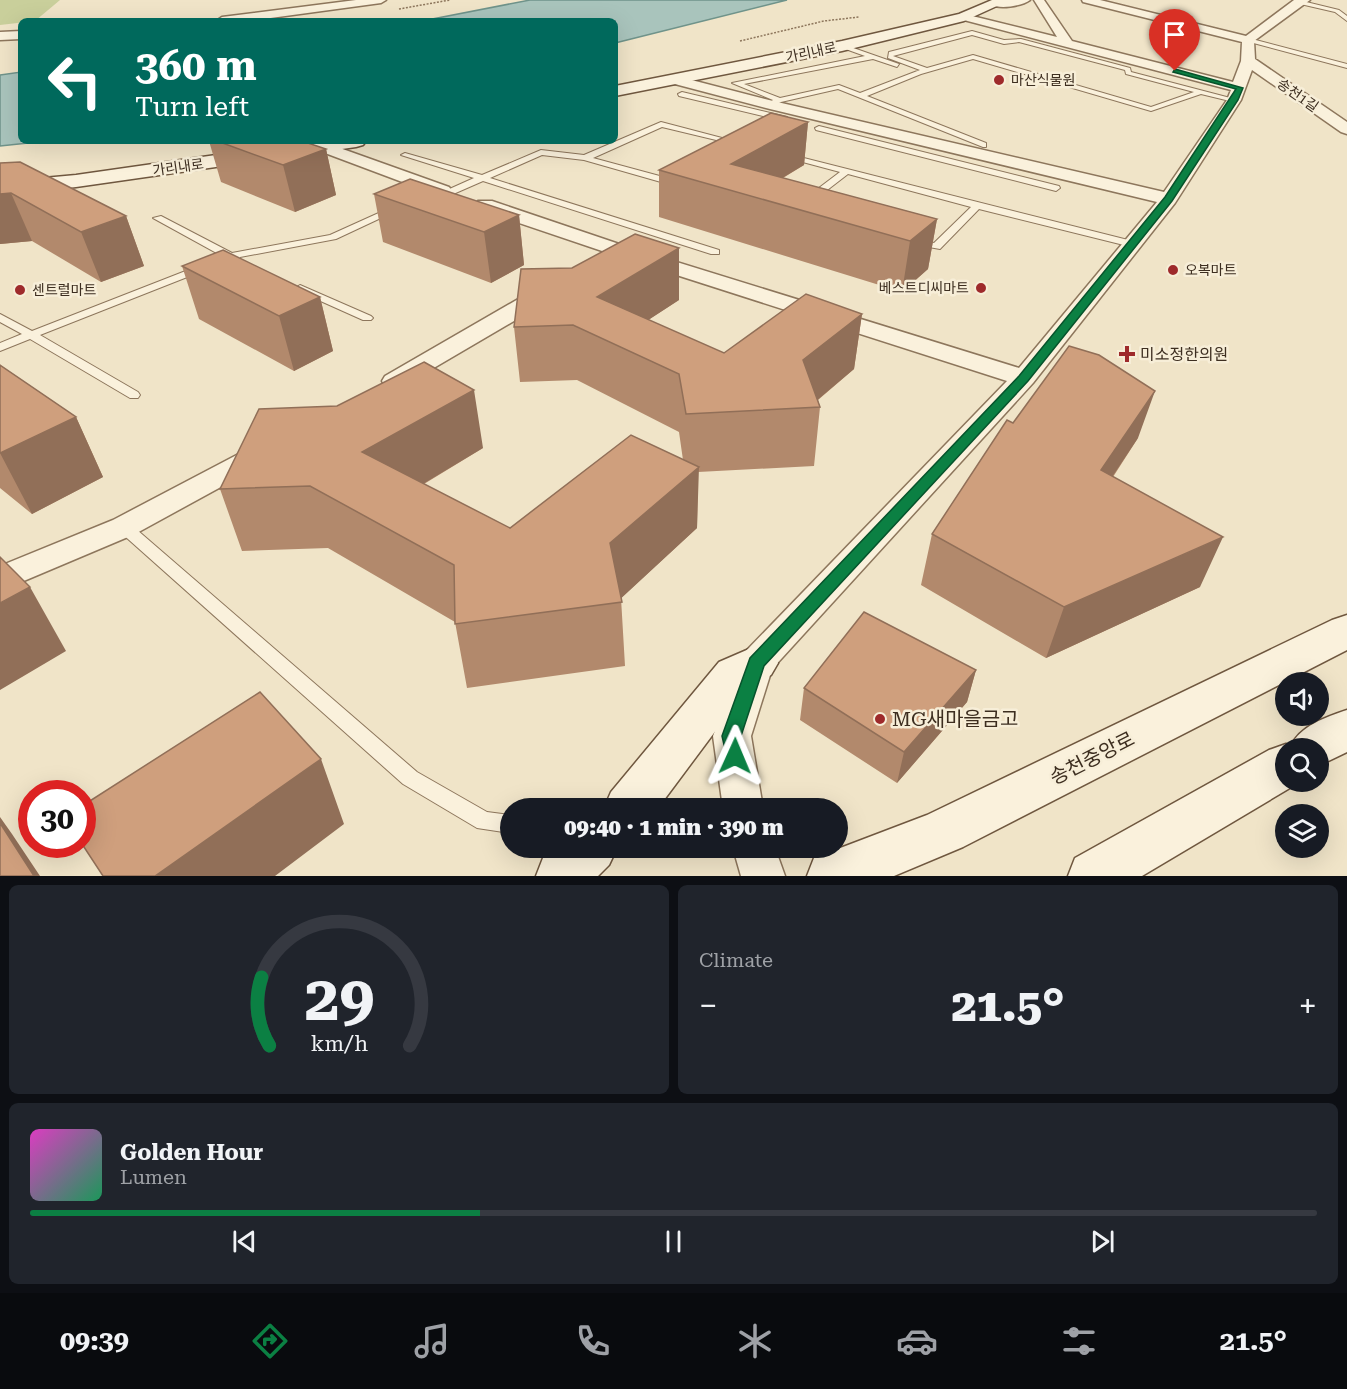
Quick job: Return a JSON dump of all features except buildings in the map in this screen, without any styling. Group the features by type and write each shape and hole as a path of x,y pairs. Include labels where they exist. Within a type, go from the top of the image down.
{"street":[{"path":"243,18 381,0"},
{"path":"1000,2 1025,0"},
{"path":"1039,0 1067,43"},
{"path":"1088,0 1248,50"},
{"path":"636,798 734,674 756,663 1024,378 1169,199 1237,94 1248,50 1302,1"},
{"name":"가리내로","path":"618,92 679,87 842,45 964,17 1000,2"},
{"path":"964,17 1067,43 1237,94"},
{"path":"0,36 18,35"},
{"name":"송천1길","path":"1248,50 1347,129"},
{"path":"679,87 775,103 1169,199"},
{"name":"가리내로","path":"0,189 340,144"},
{"path":"323,147 438,192 1024,378"},
{"path":"370,394 426,369 618,250"},
{"path":"0,579 124,527 278,444"},
{"name":"송천중앙로","path":"833,876 945,831 1347,631"},
{"path":"741,798 732,736 756,663"},
{"path":"1329,739 1347,729"},
{"path":"1094,876 1275,771"},
{"path":"562,876 581,858"},
{"path":"757,858 763,876"}],"lane":[{"path":"1302,1 1337,11 1347,19"},
{"path":"922,71 890,57 891,53 972,33 1004,42 1019,40 1128,69 1128,73 1198,93 1237,94"},
{"path":"842,45 872,57 922,71"},
{"path":"1248,50 1347,66"},
{"path":"872,57 736,83 775,103 839,87 983,145"},
{"path":"860,96 922,71 973,57 1151,109 1198,93"},
{"path":"679,87 796,122"},
{"path":"618,143 662,124 751,146"},
{"path":"808,129 819,128 1056,188"},
{"path":"729,149 739,143"},
{"path":"585,158 617,144"},
{"path":"438,192 483,178 541,152 585,158 668,182 688,171"},
{"path":"774,152 1131,244"},
{"path":"405,155 716,252"},
{"path":"797,208 846,171"},
{"path":"0,347 231,256 333,237 406,203"},
{"path":"901,237 936,247 977,206"},
{"path":"159,218 252,266"},
{"path":"294,285 367,318"},
{"path":"0,317 134,395"},
{"path":"124,527 410,778 484,821 500,823"}],"green space":[{"path":"0,0 60,0 39,18 18,18 18,23 0,25"}],"water":[{"path":"530,0 787,0 618,42 618,18 437,18"},
{"path":"18,72 19,144 0,146 0,75"}],"place":[{"name":"마산식물원","path":"999,80"},
{"name":"오복마트","path":"1173,270"},
{"name":"베스트디씨마트","path":"981,288"},
{"name":"센트럴마트","path":"20,290"},
{"name":"미소정한의원","path":"1127,354"},
{"name":"MG새마을금고","path":"880,719"}],"route":[{"path":"735,756 732,736 756,663 1024,378 1169,199 1240,88 1175,71"}]}
